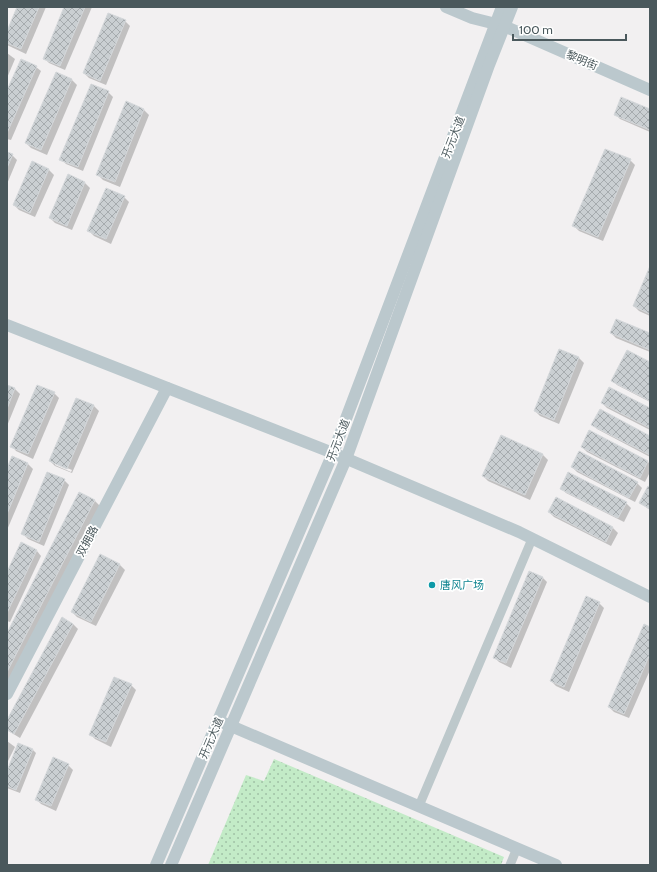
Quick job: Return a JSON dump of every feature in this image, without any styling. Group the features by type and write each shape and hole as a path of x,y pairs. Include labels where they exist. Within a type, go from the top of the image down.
{"main road":[{"name":"黎明街","path":"446,7 472,18 500,26 650,90"},
{"name":"开元大道","path":"171,865 346,460 500,26 502,7"},
{"name":"开元大道","path":"156,865 333,453 500,26 512,7"},
{"path":"7,325 333,453 346,460 532,539 650,597"},
{"name":"双拥路","path":"7,694 167,388"},
{"path":"218,721 556,865"}],"street":[{"path":"419,806 532,539"},
{"path":"510,865 517,848"}],"green space":[{"path":"274,759 504,857 501,865 208,865 246,775 264,781"}],"building":[{"path":"17,7 39,7 21,49 7,43 7,31"},
{"path":"64,7 85,7 60,66 43,59"},
{"path":"108,13 126,20 100,81 83,73"},
{"path":"21,59 37,66 7,133 7,90"},
{"path":"56,72 72,79 41,150 25,143"},
{"path":"91,84 109,91 78,167 59,160"},
{"path":"621,97 650,109 650,130 614,115"},
{"path":"126,101 144,109 115,182 96,175"},
{"path":"605,149 631,159 598,237 572,226"},
{"path":"7,152 13,154 7,168"},
{"path":"32,161 49,169 30,213 13,205"},
{"path":"68,174 85,182 67,226 49,218"},
{"path":"106,188 125,196 106,239 87,231"},
{"path":"650,266 650,314 633,306"},
{"path":"616,319 650,333 650,350 610,333"},
{"path":"559,349 579,357 554,420 534,411"},
{"path":"627,350 650,362 650,401 611,381"},
{"path":"7,385 15,388 7,409"},
{"path":"37,385 55,392 28,454 10,447"},
{"path":"609,387 650,408 650,428 601,403"},
{"path":"76,398 94,405 67,469 49,461"},
{"path":"600,409 650,436 650,455 591,425"},
{"path":"589,430 648,461 640,478 581,447"},
{"path":"501,435 543,454 525,495 482,476"},
{"path":"579,451 638,482 629,498 571,467"},
{"path":"12,456 28,463 7,514 7,468"},
{"path":"47,472 65,479 39,542 21,534"},
{"path":"568,472 627,502 618,518 560,489"},
{"path":"648,486 650,487 650,509 639,503"},
{"path":"79,492 95,500 7,672 7,633"},
{"path":"556,497 613,527 606,542 548,512"},
{"path":"21,542 37,550 7,613 7,572"},
{"path":"100,554 120,564 91,622 71,612"},
{"path":"529,571 543,577 506,663 493,658"},
{"path":"586,596 600,602 564,687 550,681"},
{"path":"62,617 73,624 14,734 7,730 7,720"},
{"path":"644,624 650,627 650,654 624,714 608,707"},
{"path":"114,677 132,684 106,742 89,735"},
{"path":"18,743 33,749 16,790 7,786 7,771"},
{"path":"53,757 69,764 51,806 35,800"}],"place":[{"name":"唐风广场","path":"432,585"}]}
